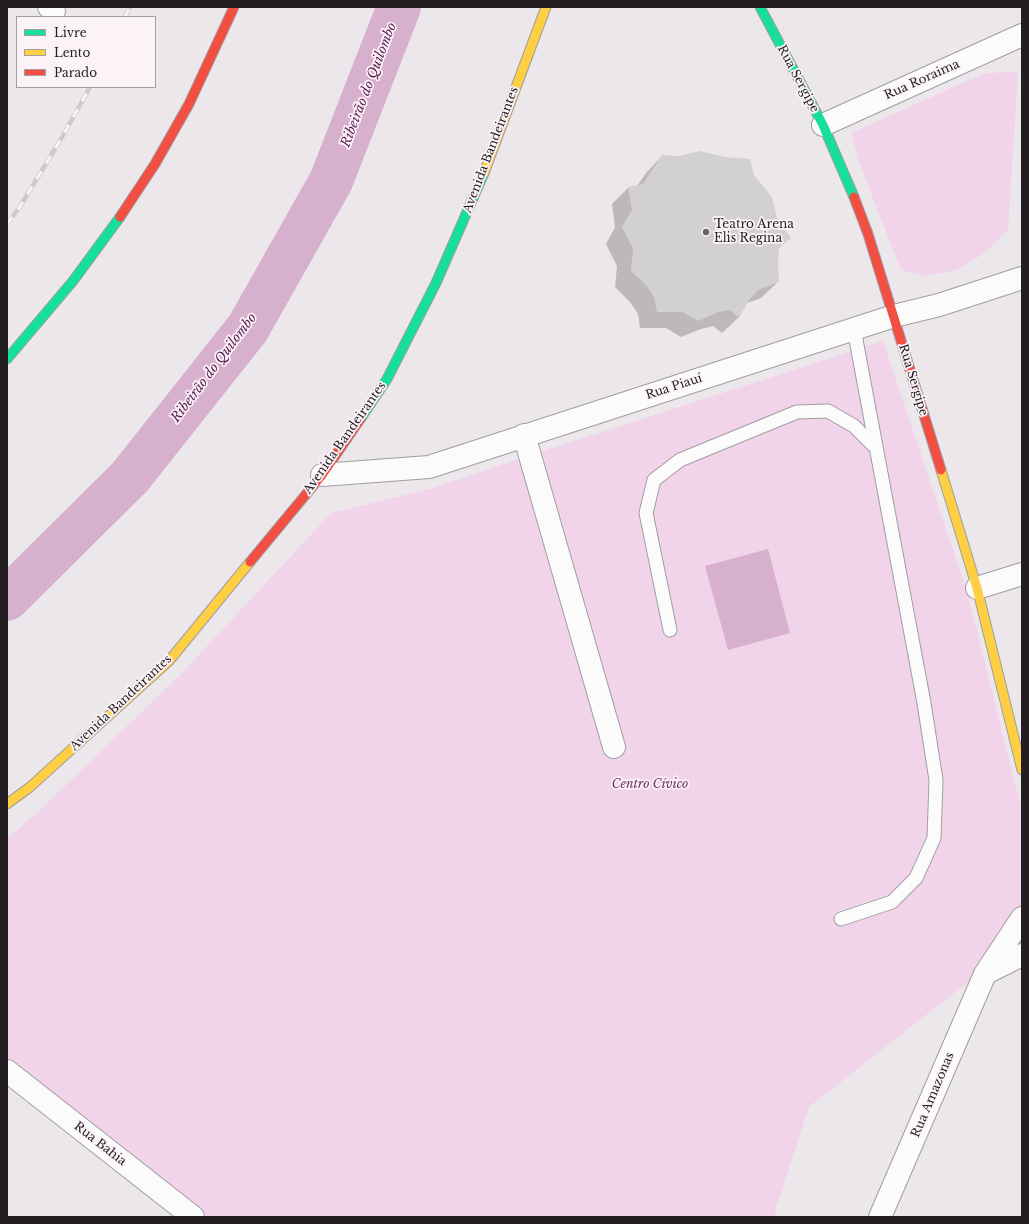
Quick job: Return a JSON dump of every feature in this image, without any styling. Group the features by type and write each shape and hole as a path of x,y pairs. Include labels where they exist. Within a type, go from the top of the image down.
{"main road":[{"path":"7,359 73,282 118,220 155,164 189,104 222,36 234,7"},
{"name":"Avenida Bandeirantes","path":"7,804 30,786 169,661 322,475 387,379 436,283 476,191 546,7"},
{"name":"Rua Sergipe","path":"760,7 823,125 845,173 868,234 977,588 1022,770"}],"street":[{"name":"Rua Roraima","path":"823,125 1022,35"},
{"name":"Rua Piauí","path":"322,475 429,467 894,316 939,305 1022,278"},
{"path":"524,435 614,747"},
{"path":"977,588 1022,574"},
{"name":"Rua Amazonas","path":"880,1217 985,974 1022,918"},
{"path":"985,974 1022,955"},
{"name":"Rua Bahia","path":"7,1071 193,1217"}],"lane":[{"path":"842,919 892,902 916,878 934,838 935,772 924,703 854,329"},
{"path":"670,630 646,513 654,480 680,460 797,412 828,411 854,426 875,447"}],"green space":[{"path":"1018,72 1008,230 983,254 957,270 926,276 901,270 860,165 851,133 985,73"},
{"name":"Centro Cívico","path":"883,341 967,591 1022,810 1022,911 977,975 809,1107 776,1208 775,1217 197,1217 7,1066 7,839 41,809 183,672 331,513 430,489"}],"shaded area":[{"path":"768,549 790,633 728,650 705,566"}],"building":[{"name":"Teatro Arena Elis Regina","path":"700,151 724,157 750,159 754,175 772,197 777,218 791,238 779,248 779,282 758,290 749,300 739,318 730,310 718,312 698,321 683,312 657,312 654,297 646,285 631,271 633,249 622,227 632,210 628,187 643,184 662,155 679,156"}],"waterway":[{"name":"Ribeirão do Quilombo","path":"7,599 130,477 248,328 331,181 399,7"}],"railway":[{"path":"126,16 130,7"},
{"path":"7,224 19,208 61,139 89,88"}],"traffic: fast":[{"path":"760,7 823,125 854,197"},
{"path":"361,418 387,379 436,283 484,173"},
{"path":"7,359 73,281 120,217"}],"traffic: slow":[{"path":"484,173 546,7"},
{"path":"941,470 977,588 1022,770"},
{"path":"7,804 30,787 169,661 250,562"}],"traffic: jam":[{"path":"120,217 155,164 189,104 234,7"},
{"path":"854,197 868,234 941,470"},
{"path":"250,562 322,475 361,418"}],"place":[{"name":"Teatro Arena Elis Regina","path":"706,232"}]}
